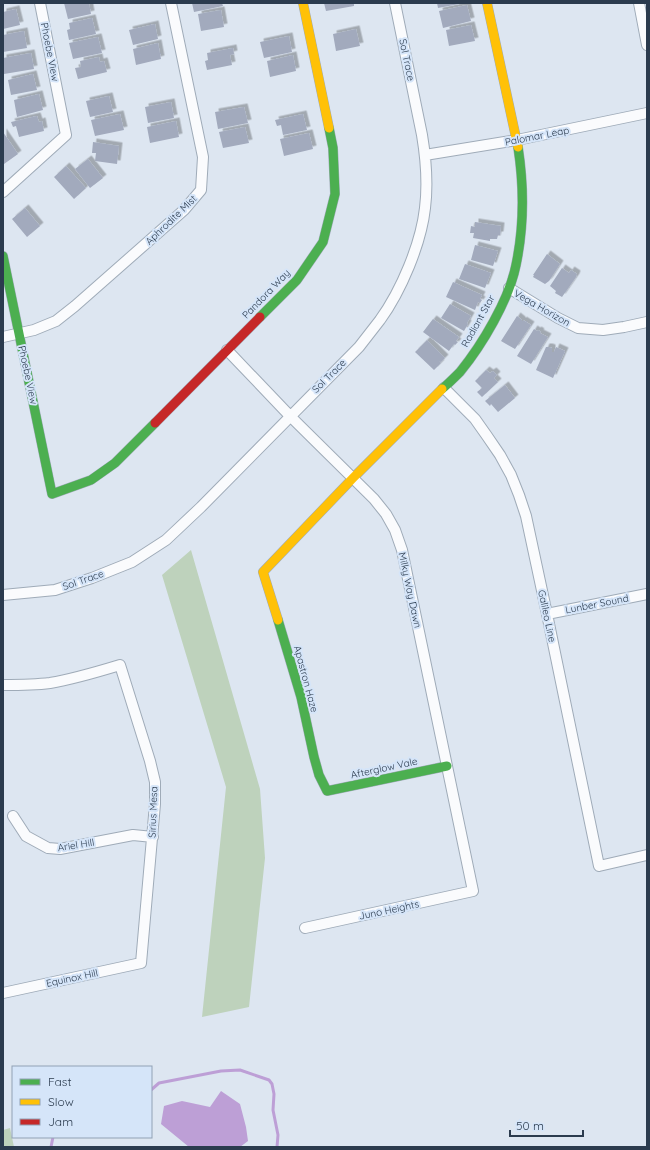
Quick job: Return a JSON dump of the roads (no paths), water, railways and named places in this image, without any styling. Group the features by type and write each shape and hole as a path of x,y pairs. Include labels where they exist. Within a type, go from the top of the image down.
{"street":[{"name":"Phoebe View","path":"3,192 66,134 40,3"},
{"name":"Aphrodite Mist","path":"3,337 34,330 56,321 184,210 201,190 203,157 172,3"},
{"name":"Pandora Way","path":"52,494 91,480 115,463 297,280 323,242 335,194 333,148 303,3"},
{"name":"Sol Trace","path":"3,595 55,590 92,578 132,562 166,540 201,507 359,347 381,319 396,294 410,265 418,242 426,209 427,180 425,155 395,3"},
{"name":"Radiant Star","path":"263,572 353,478 459,373 477,349 495,319 509,288 516,266 521,233 522,173 517,140 487,3"},
{"path":"638,3 647,45"},
{"name":"Palomar Leap","path":"425,155 517,140 647,113"},
{"name":"Phoebe View","path":"3,256 52,494"},
{"name":"Vega Horizon","path":"509,288 558,318 578,328 602,330 647,322"},
{"name":"Milky Way Dawn","path":"227,350 290,416 374,499 386,514 395,530 402,550 473,892"},
{"name":"Galileo Line","path":"444,388 488,436 511,475 526,516 599,866 647,856"},
{"name":"Apastron Haze","path":"263,572 301,698 319,775 327,791"},
{"name":"Lunber Sound","path":"547,614 647,594"},
{"name":"Sirius Mesa","path":"3,685 25,685 51,682 78,677 120,665 155,782 156,804 141,963"},
{"name":"Afterglow Vale","path":"327,791 446,766"},
{"name":"Ariel Hill","path":"13,816 26,836 48,848 60,849 132,835 153,837"},
{"name":"Juno Heights","path":"305,928 473,892"},
{"name":"Equinox Hill","path":"3,993 141,963"}],"waterway":[{"path":"152,1089 159,1083 221,1071 240,1070 269,1080 272,1084 274,1094 273,1110 278,1135 277,1147"},
{"path":"51,1147 53,1138"}]}
